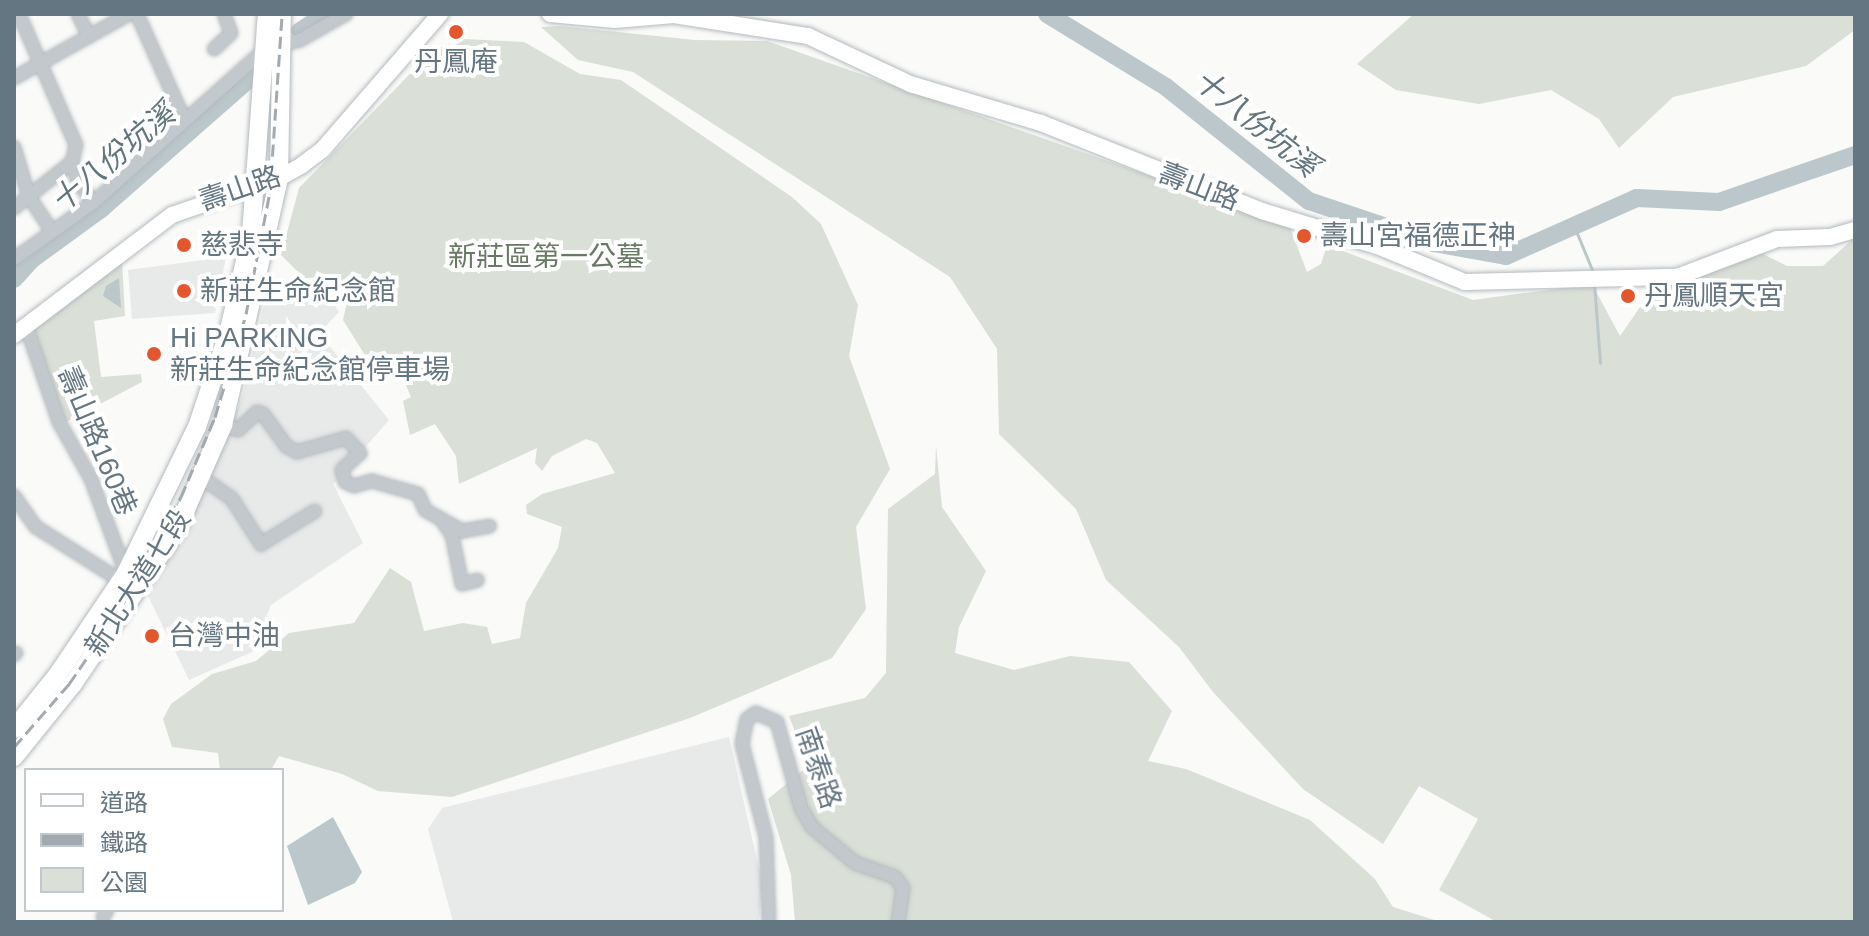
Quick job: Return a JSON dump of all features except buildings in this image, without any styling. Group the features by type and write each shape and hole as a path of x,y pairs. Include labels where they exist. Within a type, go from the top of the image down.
{"main road":[{"name":"新北大道七段","path":"14,729 124,577 164,501 210,388 251,235 267,14"},
{"name":"新北大道七段","path":"14,757 135,594 177,530 223,425 279,178 282,23"}],"street":[{"path":"14,208 72,162 78,153 19,14"},
{"path":"78,14 89,37"},
{"path":"14,78 129,14"},
{"path":"137,14 184,119"},
{"path":"214,49 231,33 224,14"},
{"path":"282,23 292,42 346,14"},
{"name":"壽山路","path":"20,331 172,215 279,178 323,149 440,14"},
{"name":"壽山路","path":"550,14 615,20 674,15 808,36 890,76 1041,123 1262,211 1380,247 1465,282 1677,277 1777,239 1830,237 1855,230"},
{"path":"14,259 93,203 265,49"},
{"path":"14,147 29,197 51,230"},
{"path":"72,162 93,203"},
{"name":"壽山路160巷","path":"20,331 59,422 91,479 124,577"},
{"path":"223,425 238,430 257,412 263,414 286,446 297,452 346,438 360,453 342,470 345,482 354,486 372,481 418,494 425,510 462,531 490,526"},
{"path":"201,477 232,499 261,544 315,511"},
{"path":"14,496 36,527 124,577"},
{"path":"441,520 452,535 462,584 478,580"},
{"name":"南泰路","path":"769,922 766,837 742,744 747,719 756,713 777,722 801,808 812,827 855,863 895,877 903,888 898,922"}],"shaded area":[{"name":"新莊生命紀念館","path":"226,257 215,313 132,319 128,270"},
{"path":"119,278 121,308 103,296 106,286"},
{"path":"322,285 339,312 319,333 389,420 333,484 363,543 271,605 252,652 189,680 148,596 188,524 242,398 264,305"},
{"path":"729,737 762,882 759,922 453,922 428,829 442,808"},
{"path":"333,817 362,872 355,883 308,905 287,846"}],"green space":[{"path":"1414,14 1855,14 1855,30 1806,66 1673,97 1619,148 1599,119 1551,90 1479,104 1396,90 1357,64"},
{"path":"560,26 695,40 767,41 1289,225 1307,272 1321,264 1327,245 1473,300 1592,284 1620,336 1654,287 1761,253 1787,266 1823,266 1855,237 1855,922 1497,922 1439,890 1478,819 1419,786 1383,844 1303,789 1213,692 1179,647 1106,580 1076,509 999,434 997,349 950,277 633,72 578,60 541,27"},
{"name":"新莊區第一公墓","path":"464,39 524,42 580,74 621,80 792,197 821,224 858,305 849,356 890,469 856,527 866,609 832,658 690,718 452,797 378,791 342,774 279,756 272,768 220,768 218,753 172,747 163,719 171,704 212,674 256,661 289,633 354,623 390,568 411,582 424,631 463,623 487,627 492,644 520,638 526,603 558,548 562,527 527,514 526,505 542,494 615,473 597,443 586,439 552,456 542,471 535,463 537,448 459,484 456,456 435,424 410,435 403,401 411,397 401,373 368,360 343,320 347,302 330,292 325,277 304,278 281,255 299,188 436,47 453,47"},
{"path":"122,260 125,316 94,321 101,377 141,374 142,382 62,424 31,329"},
{"path":"936,446 942,507 986,571 959,627 955,653 1014,670 1070,656 1129,662 1172,711 1148,761 1186,769 1310,820 1375,879 1393,907 1441,922 795,922 791,875 768,799 808,766 789,716 865,698 886,673 888,509 935,474"}],"waterway":[{"name":"十八份坑溪","path":"299,32 326,14"},
{"name":"十八份坑溪","path":"1047,14 1166,87 1309,201 1434,243 1506,256 1637,198 1719,202 1855,155"},
{"name":"十八份坑溪","path":"14,279 31,260 101,209 249,79"},
{"path":"1574,226 1593,272"},
{"path":"1594,283 1600,363"}],"railway":[{"path":"14,747 69,684 119,611 181,497 215,417 246,314 270,192 282,14"}],"place":[{"name":"丹鳳庵","path":"456,32"},
{"name":"壽山宮福德正神","path":"1304,236"},
{"name":"慈悲寺","path":"184,245"},
{"name":"新莊生命紀念館","path":"184,291"},
{"name":"丹鳳順天宮","path":"1628,296"},
{"name":"Hi PARKING 新莊生命紀念館停車場","path":"154,354"},
{"name":"台灣中油","path":"152,636"}]}
